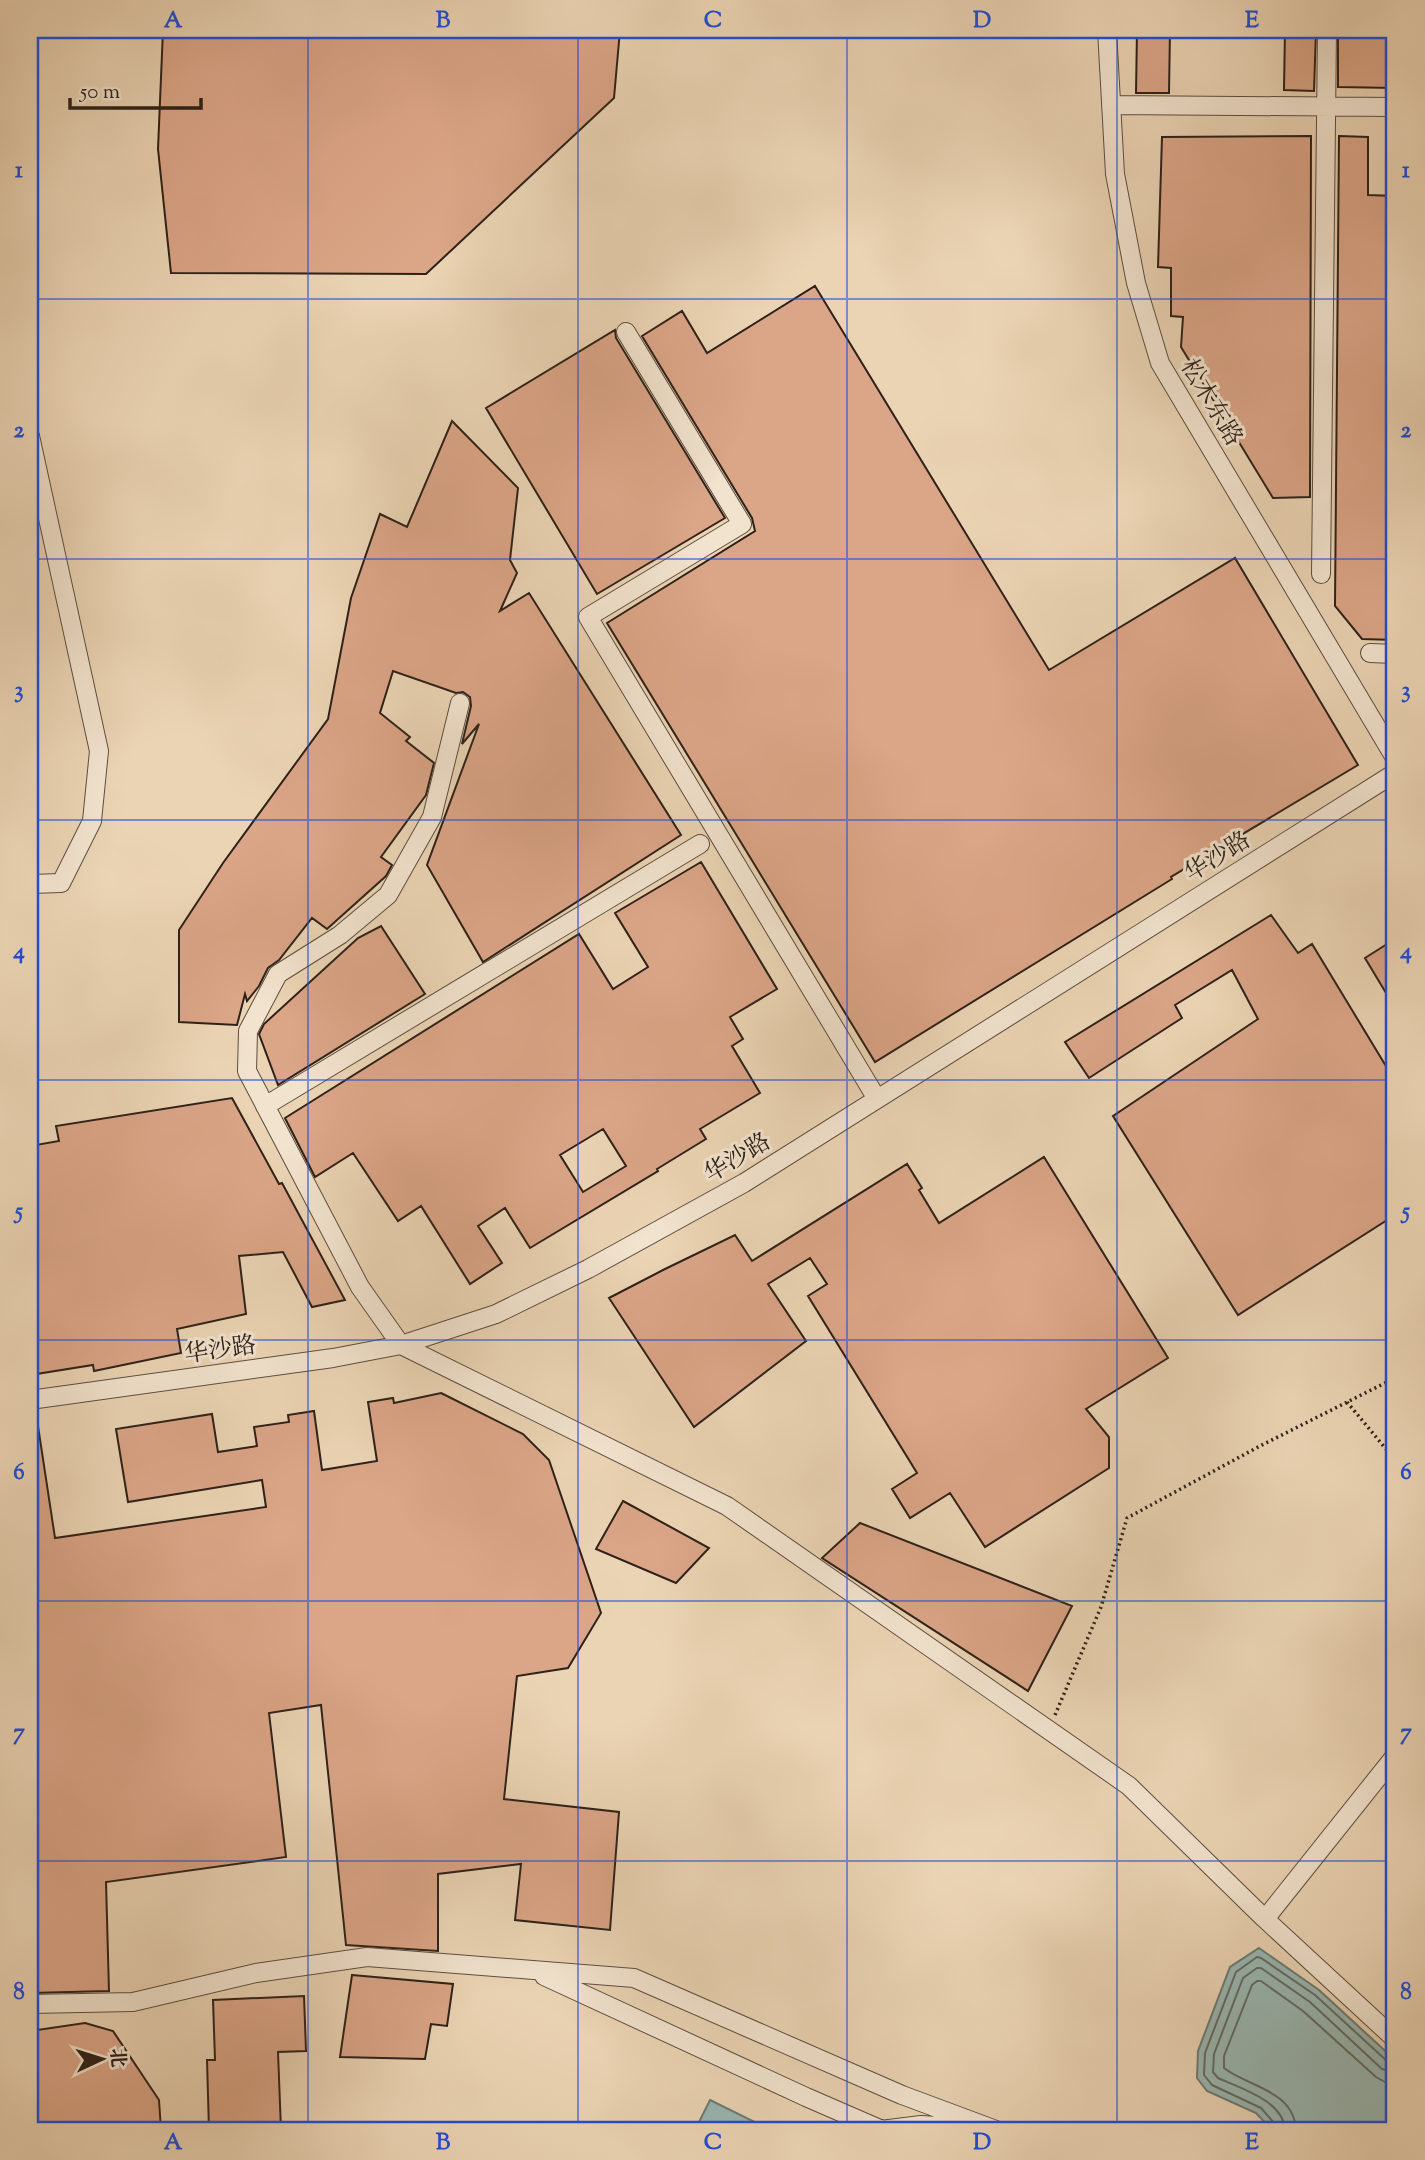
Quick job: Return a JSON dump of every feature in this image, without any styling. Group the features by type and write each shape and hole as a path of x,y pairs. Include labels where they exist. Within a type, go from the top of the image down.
{"street":[{"name":"松木东路","path":"1107,30 1115,174 1136,283 1160,363 1395,758"},
{"path":"1321,575 1327,30"},
{"path":"1111,105 1395,107"},
{"path":"626,332 742,524 588,617 877,1099"},
{"path":"30,436 99,751 92,821 61,883 30,884"},
{"path":"1370,653 1395,654"},
{"path":"460,703 432,817 388,895 340,935 278,974 248,1031 247,1071 360,1287 401,1345 727,1506 1129,1786 1265,1919 1395,2039"},
{"name":"华沙路","path":"30,1400 333,1358 401,1345 496,1314 588,1269 744,1183 1395,773"},
{"path":"265,1106 700,844"},
{"path":"1265,1919 1395,1756"},
{"path":"30,2004 133,2002 256,1973 367,1957 634,1978 902,2095 994,2130"},
{"path":"531,1970 806,2098 882,2130 921,2125 994,2130"}],"path":[{"path":"1048,1730 1101,1607 1127,1518 1260,1446 1385,1383 1395,1375"},
{"path":"1347,1402 1395,1460"}],"water":[{"path":"1259,1948 1319,1990 1395,2060 1395,2130 1272,2130 1256,2113 1207,2091 1197,2078 1198,2051 1230,1967"},
{"path":"710,2100 771,2130 695,2130"}],"building":[{"path":"163,30 620,30 614,98 426,274 171,273 158,149"},
{"path":"1137,30 1170,30 1169,93 1136,93"},
{"path":"1285,30 1316,30 1314,91 1284,90"},
{"path":"1338,30 1395,30 1395,88 1338,87"},
{"path":"1311,136 1310,497 1273,498 1181,347 1183,317 1171,316 1171,268 1158,267 1162,137"},
{"path":"1339,136 1368,137 1368,195 1395,196 1395,640 1362,639 1335,606"},
{"path":"815,286 1049,670 1235,558 1358,765 1171,877 1172,879 875,1062 607,623 755,531 752,518 642,336 682,311 707,353"},
{"path":"615,330 616,338 725,518 597,594 486,408"},
{"path":"452,421 518,488 510,560 517,573 500,611 529,593 681,835 483,962 427,865 479,724 462,744 471,706 470,697 463,692 456,693 393,671 380,713 410,737 406,741 434,763 426,795 381,857 392,865 386,876 327,929 312,918 279,960 268,968 247,1001 245,994 237,1025 179,1022 179,930 223,863 328,719 351,598 380,514 407,527"},
{"path":"701,862 777,989 730,1017 743,1039 732,1046 760,1093 700,1129 706,1139 530,1248 505,1208 478,1226 502,1263 470,1284 421,1206 398,1221 353,1153 315,1177 285,1118 579,934 613,989 648,967 615,913","holes":["603,1129 626,1166 583,1192 560,1155"]},
{"path":"1271,915 1298,953 1312,944 1395,1081 1395,1215 1238,1315 1113,1116 1258,1019 1232,970 1175,1005 1182,1018 1089,1078 1065,1042"},
{"path":"381,926 425,994 278,1085 259,1034 264,1024 358,938"},
{"path":"1395,939 1395,1008 1365,958"},
{"path":"232,1098 279,1184 282,1183 345,1300 312,1307 283,1252 239,1256 246,1314 177,1329 181,1353 94,1371 93,1365 30,1375 30,1146 59,1141 56,1126"},
{"path":"1044,1157 1168,1358 1086,1409 1109,1437 1109,1468 985,1547 950,1493 910,1518 892,1489 917,1473 808,1296 827,1284 810,1258 768,1284 806,1341 694,1427 609,1298 735,1235 752,1261 907,1164 939,1223"},
{"path":"441,1393 523,1434 549,1460 601,1613 568,1668 517,1676 504,1799 619,1812 610,1930 515,1920 521,1864 438,1874 438,1951 346,1945 321,1705 269,1713 286,1857 106,1882 109,1991 30,1993 30,1427 38,1426 55,1538 266,1507 262,1480 128,1502 116,1429 212,1414 218,1452 257,1446 254,1427 289,1422 288,1415 314,1411 322,1470 377,1461 368,1402 393,1398 394,1403"},
{"path":"623,1501 709,1548 676,1583 596,1549"},
{"path":"860,1523 1072,1606 1028,1691 822,1558"},
{"path":"352,1975 453,1984 447,2026 431,2024 425,2059 340,2057"},
{"path":"304,1996 306,2051 278,2052 281,2130 209,2130 207,2060 215,2060 213,2000"},
{"path":"85,2023 113,2031 159,2100 161,2130 30,2130 30,2031"}]}
